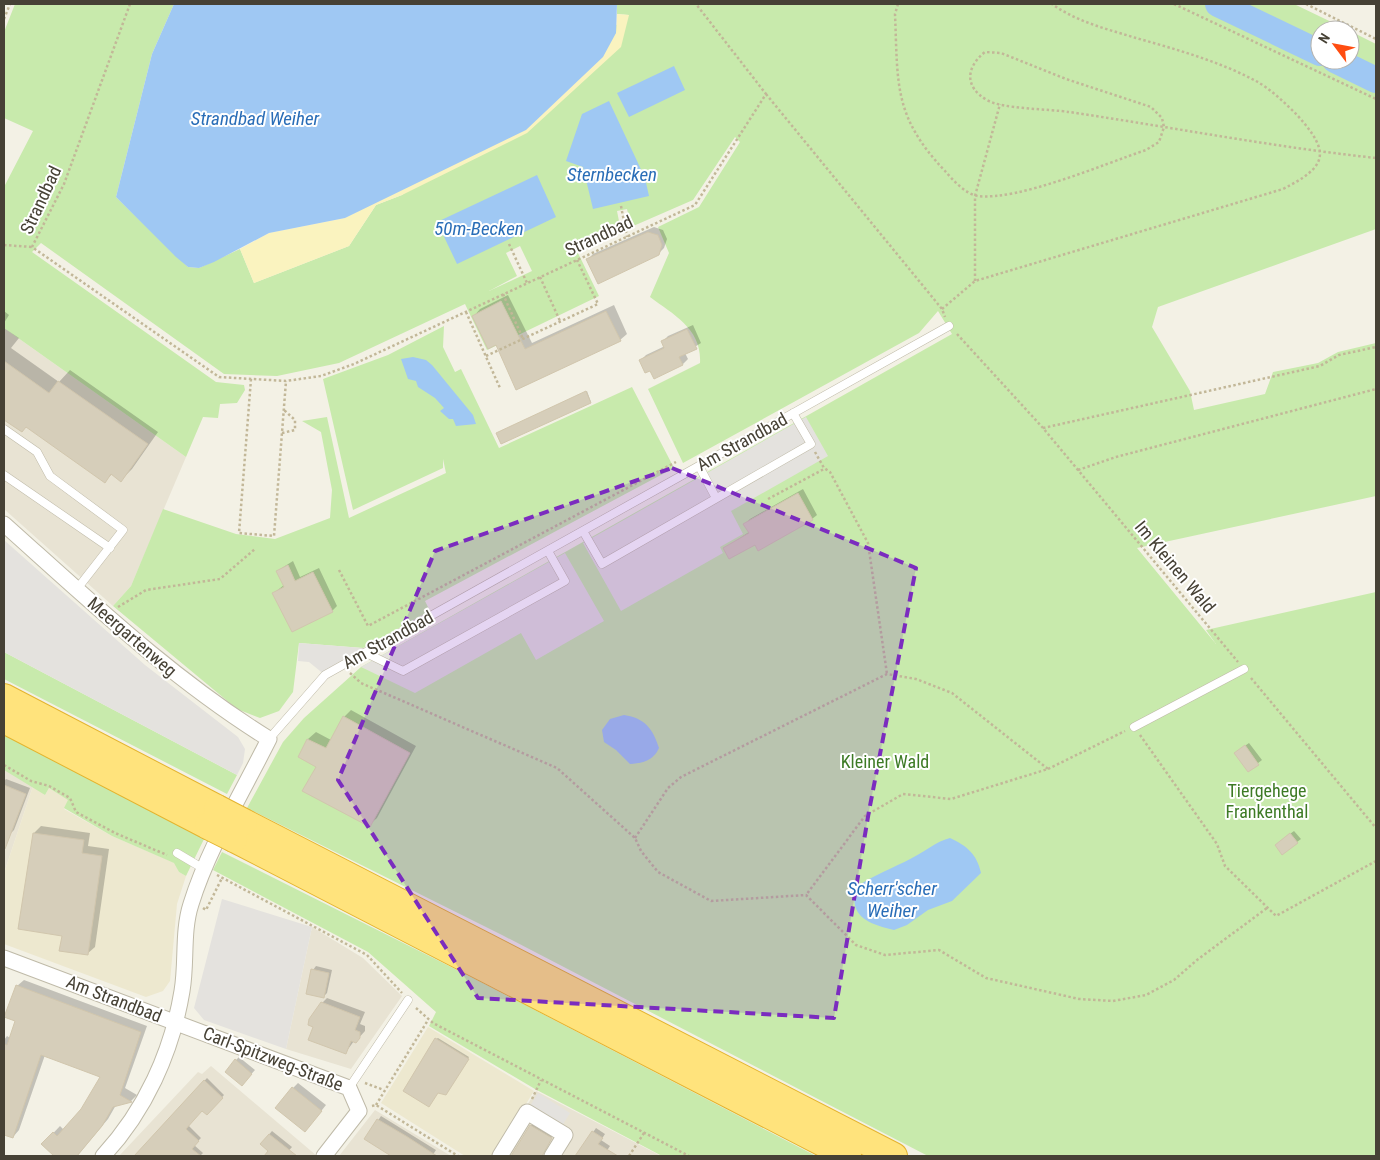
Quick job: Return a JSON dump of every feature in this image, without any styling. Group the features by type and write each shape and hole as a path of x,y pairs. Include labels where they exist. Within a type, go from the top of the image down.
{"highway":[{"path":"4,697 212,817"},
{"path":"4,720 212,817 848,1156"},
{"path":"239,831 894,1156"}],"street":[{"name":"Meergartenweg","path":"4,524 77,590 189,685 218,707 269,739"},
{"name":"Am Strandbad","path":"4,958 175,1022 183,990 188,916 204,869 269,739"},
{"name":"Carl-Spitzweg-Straße","path":"175,1022 349,1088 359,1111 324,1156"},
{"path":"103,1156 120,1138 144,1102 161,1067 175,1022"},
{"path":"500,1156 527,1112 565,1135 552,1156"}],"lane":[{"name":"Am Strandbad","path":"269,739 325,675 949,326"},
{"path":"583,531 602,564 811,444 793,413"},
{"path":"4,428 37,452 50,476 123,530 77,590"},
{"path":"699,466 716,498"},
{"path":"4,474 110,548"},
{"path":"366,653 403,671 564,581 548,550"},
{"path":"1134,727 1244,669"},
{"path":"177,854 204,869"},
{"path":"349,1088 408,1000"}],"path":[{"path":"4,20 10,4"},
{"name":"Strandbad","path":"130,4 64,184 32,247 219,377 286,381 322,376 354,364 695,205 766,94"},
{"path":"696,4 766,94 942,309 949,326"},
{"path":"898,4 895,14 899,90 908,121 927,152 958,185 976,196 997,196 1032,188 1146,150 1159,142 1164,127 1162,118 1151,107 1066,79 1001,53 985,52 974,61 970,72 971,83 977,92 988,101 1000,104 1164,127 1321,152 1376,158"},
{"path":"942,309 975,281 1283,189 1307,177 1317,165 1321,152 1317,140 1309,128 1287,105 1256,80 1180,50 1086,23 1052,4"},
{"path":"1174,4 1376,99"},
{"path":"1306,4 1376,39"},
{"path":"975,281 976,196 1000,104"},
{"path":"621,206 627,237"},
{"path":"509,244 527,283"},
{"path":"4,245 32,247"},
{"path":"486,356 598,304 577,260"},
{"path":"540,277 560,322"},
{"path":"503,294 523,339"},
{"path":"466,312 500,388"},
{"name":"Im Kleinen Wald","path":"949,326 1043,428 1376,828"},
{"path":"1043,428 1320,366 1339,355 1376,347"},
{"path":"251,379 239,533 274,536 286,381"},
{"path":"1078,470 1116,457 1376,389"},
{"path":"282,433 294,430 296,425 295,420 284,410"},
{"path":"811,444 824,468 830,472 868,543 887,674"},
{"path":"339,570 368,626 676,462"},
{"path":"768,499 824,468"},
{"path":"109,617 117,608 146,590 220,579 255,549"},
{"path":"342,666 361,683 557,768 635,838 641,851 658,872 711,901 806,895 856,945 885,955 939,950 986,978 1079,999 1113,1001 1146,995 1174,980 1197,960 1267,908"},
{"path":"635,838 668,788 681,777 887,674 916,679 952,693 1048,770"},
{"path":"806,895 864,816 903,794 951,799 1048,770 1134,727 1217,844 1225,866 1276,916 1376,861"},
{"path":"4,765 31,781 49,786 70,798 76,812 115,834 167,855 177,854"},
{"path":"222,878 367,956 428,1020 689,1156"},
{"path":"359,1111 376,1105 428,1020"},
{"path":"527,1112 541,1080"},
{"path":"349,1088 365,1083 384,1090"},
{"path":"376,1105 458,1156"},
{"path":"630,1156 644,1133"},
{"path":"448,1156 450,1152"}],"highlighted area":[{"path":"672,468 916,568 869,811 834,1018 478,998 338,780 435,551"}],"shaded area":[{"path":"4,328 186,457 131,586 113,606 4,509"},
{"path":"806,417 828,456 731,511 743,534 720,547 723,553 621,611 583,543"},
{"path":"4,540 145,665 238,737 245,749 243,763 237,775 4,652"},
{"path":"565,553 604,621 536,660 521,633 415,693 361,667"},
{"path":"299,643 363,648 366,653 325,675 309,662 298,661"},
{"path":"4,769 33,786 4,873"},
{"path":"33,786 45,795 49,788 69,800 64,809 112,836 175,863 179,872 186,876 177,904 170,981 163,991 146,997 4,944 4,873"},
{"path":"222,899 312,927 286,1049 204,1020 194,1008"},
{"path":"312,927 363,958 402,996 351,1069 286,1049"},
{"path":"428,1027 534,1091 494,1156 465,1156 381,1103"},
{"path":"211,1066 317,1156 119,1156 198,1072 202,1074"},
{"path":"536,1091 661,1156 495,1156"},
{"path":"538,1093 570,1113 562,1126 530,1106"},
{"path":"375,1110 451,1156 339,1156"}],"green space":[{"path":"15,4 174,4 152,54 116,197 188,267 199,268 240,249 254,283 349,246 376,205 402,195 629,15 617,14 617,4 1294,4 1327,20 1310,20 1310,70 1360,70 1360,36 1376,44 1376,229 1158,307 1152,327 1190,391 1194,410 1265,394 1273,372 1318,363 1338,352 1376,343 1376,496 1137,548 1216,644 1206,630 1376,592 1376,1156 928,1156 502,935 247,808 283,742 304,718 361,667 952,334 938,311 919,333 683,463 648,389 700,363 699,351 696,341 685,324 650,297 669,253 658,227 699,207 740,142 735,137 693,200 631,227 627,209 617,211 621,231 578,253 599,296 487,350 465,304 339,363 277,376 224,374 41,243 32,252 216,382 244,385 245,390 237,403 220,404 218,418 203,417 186,457 4,328 4,187 33,131 4,118 4,32","holes":["520,246 532,271 489,291 517,276 506,253"]},
{"path":"444,326 443,347 455,372 461,369 499,448 632,387 674,468 425,601 430,611 363,648 299,643 293,692 279,711 260,718 237,709 113,606 131,586 163,509 236,534 275,539 330,518 332,490 321,432 302,421 327,417 349,518 446,473 443,459 443,468 353,510 323,379 388,355"},
{"path":"4,652 237,775 227,794 4,679"},
{"path":"4,730 205,837 186,876 179,872 174,863 112,836 64,808 68,800 49,788 45,795 4,770"},
{"path":"222,852 477,980 816,1156 662,1156 535,1089 429,1026 436,1012 368,952 213,870"}],"sand":[{"path":"617,14 629,15 621,47 527,133 402,195 376,205 349,246 254,283 240,249 269,233 345,218 399,190 616,33"}],"water":[{"name":"Strandbad Weiher","path":"174,4 617,4 616,33 603,57 526,130 345,218 269,233 199,268 188,267 176,257 116,197 152,54"},
{"path":"674,66 685,90 629,117 617,93"},
{"name":"Sternbecken","path":"609,101 645,178 649,196 593,209 583,167 566,161 582,114"},
{"name":"50m-Becken","path":"537,175 556,217 457,264 437,222"},
{"path":"413,357 426,360 432,365 473,415 476,424 456,426 453,419 449,419 440,411 444,408 435,398 418,387 416,381 408,379 401,359"},
{"path":"624,715 643,722 651,730 659,748 651,759 630,764 616,750 604,742 602,730 610,719"},
{"name":"Scherr'scher Weiher","path":"950,838 970,851 977,861 981,873 952,901 928,910 907,925 894,930 876,925 863,918 855,906 856,887"}],"building":[{"path":"648,232 658,235 662,245 659,255 598,284 586,259"},
{"path":"501,301 525,349 606,311 621,341 516,390 496,345 488,349 472,316"},
{"path":"687,329 697,349 679,357 683,365 654,379 650,371 645,373 639,360 664,348 661,341"},
{"path":"4,361 49,393 58,381 148,444 121,482 111,474 105,483 26,427 22,432 4,420"},
{"path":"586,391 591,403 501,444 496,433"},
{"path":"798,493 813,520 758,551 755,545 729,559 723,548 749,533 743,524"},
{"path":"288,565 295,581 313,572 333,612 292,632 272,593 284,587 276,571"},
{"path":"343,716 410,753 370,827 302,791 316,767 298,757 307,739 326,748"},
{"path":"1245,745 1259,765 1248,772 1234,753"},
{"path":"4,785 26,794 5,849 4,849"},
{"path":"33,833 84,840 82,853 102,856 88,955 59,951 62,936 18,929"},
{"path":"1290,833 1298,843 1282,855 1275,845"},
{"path":"311,969 329,973 324,998 306,994"},
{"path":"16,985 141,1032 120,1095 132,1102 113,1107 102,1126 77,1156 54,1156 41,1144 53,1132 57,1136 81,1109 100,1077 41,1055 13,1138 4,1135 4,1044 7,1045 15,1021 4,1017"},
{"path":"321,1002 360,1017 355,1030 360,1032 360,1038 356,1043 351,1041 346,1054 308,1040 313,1027 308,1025 309,1019"},
{"path":"435,1038 469,1059 446,1095 438,1093 429,1107 403,1091"},
{"path":"235,1059 252,1074 242,1086 225,1072"},
{"path":"204,1080 223,1098 207,1115 202,1111 186,1129 199,1141 192,1149 201,1156 134,1156"},
{"path":"292,1087 322,1111 305,1132 275,1108"},
{"path":"377,1119 437,1156 391,1156 364,1139"},
{"path":"530,1125 552,1138 542,1156 511,1156"},
{"path":"592,1131 603,1138 598,1144 618,1156 575,1156"},
{"path":"269,1134 297,1156 264,1156 268,1151 260,1144"}],"waterway":[{"path":"1218,4 1310,48"},
{"path":"1356,70 1376,80"}],"park label":[{"name":"Kleiner Wald","path":"885,762"},
{"name":"Tiergehege Frankenthal","path":"1267,801"}]}
